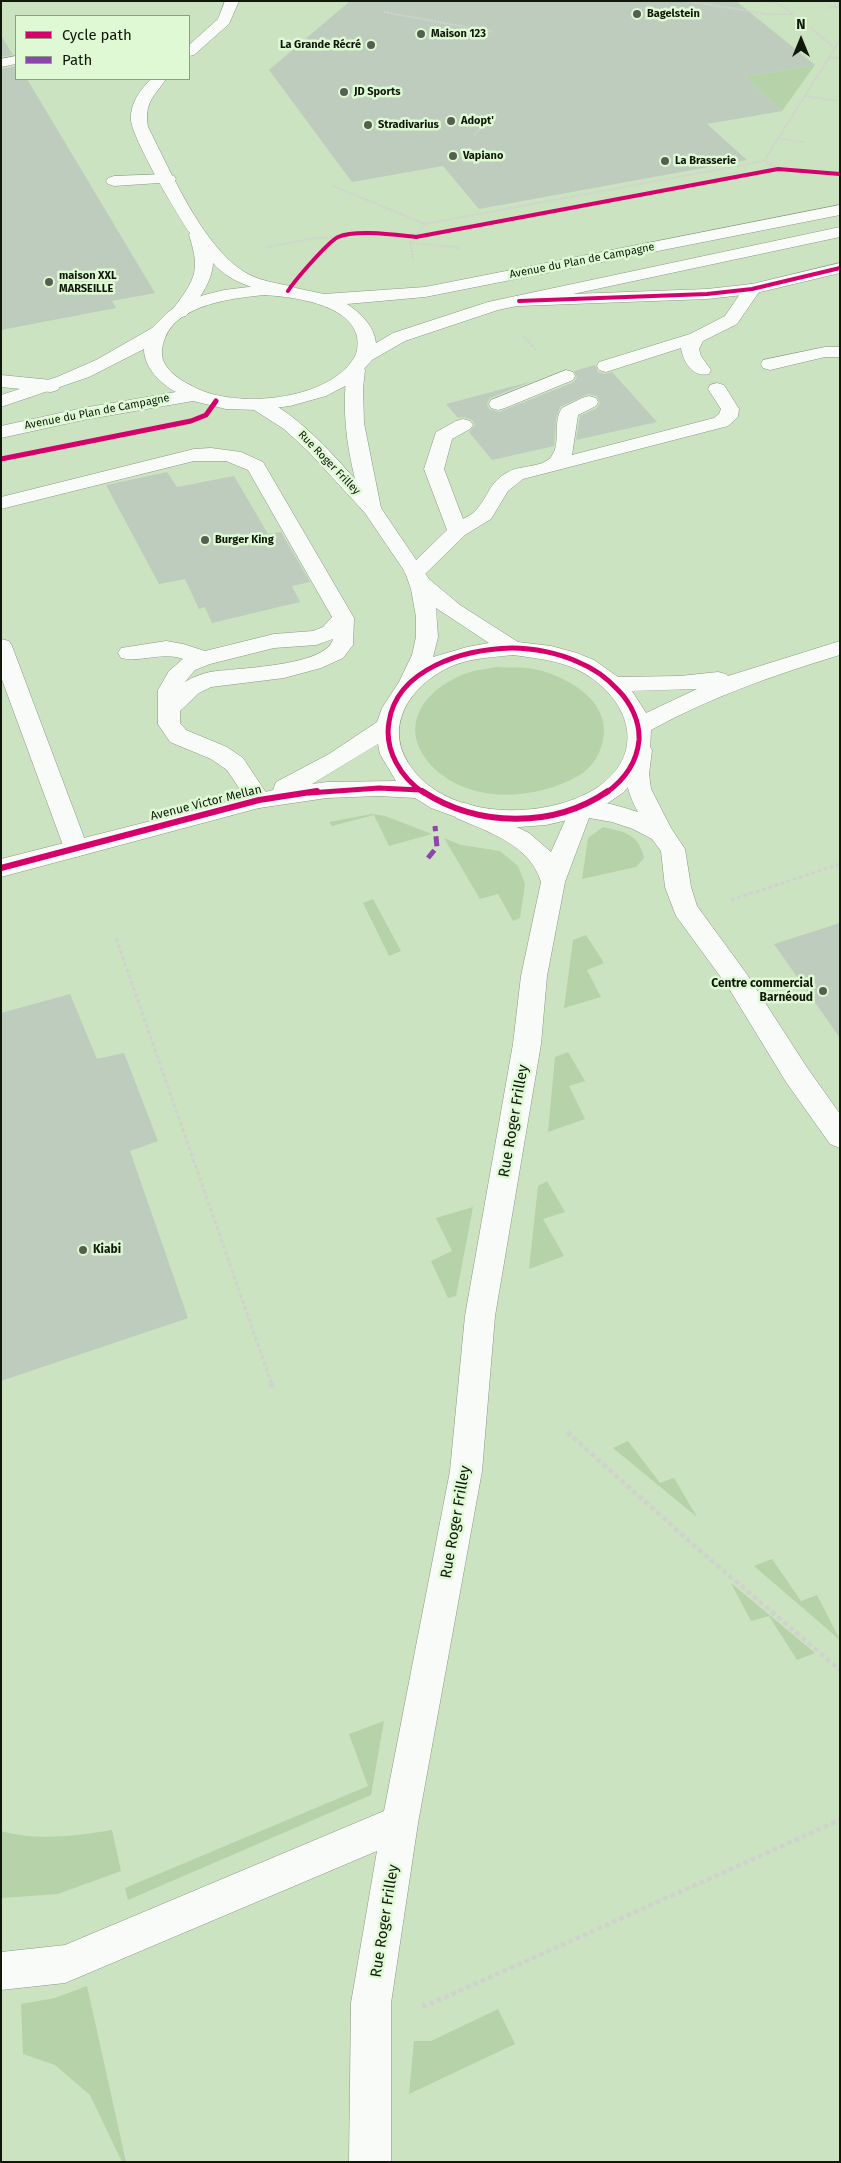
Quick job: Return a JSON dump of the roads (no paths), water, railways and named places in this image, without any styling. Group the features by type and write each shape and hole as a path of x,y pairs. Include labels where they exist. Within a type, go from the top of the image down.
{"street":[{"path":"190,51 224,20 232,1"},
{"path":"1,63 15,60"},
{"path":"159,80 144,95 140,104 138,121 194,226 215,255 228,269 249,280 288,292 322,299"},
{"path":"114,182 168,179"},
{"name":"Avenue du Plan de Campagne","path":"322,299 362,298 425,292 840,210"},
{"path":"180,312 195,290 203,271 204,258 194,226"},
{"name":"Avenue du Plan de Campagne","path":"158,332 153,345 154,359 161,373 175,385 216,401 258,404 288,402 316,394 339,384 361,363 399,337 426,328 518,301 840,232"},
{"path":"518,301 707,294 752,289 840,268"},
{"path":"606,366 696,338 731,320 752,289"},
{"path":"1,401 51,386 130,351 158,332 167,321 198,303 218,296 265,290 288,292"},
{"name":"Rue Roger Frilley","path":"322,299 340,307 364,329 367,342 352,408 356,440 372,509"},
{"path":"696,338 690,350 692,357 702,370"},
{"path":"620,381 655,350"},
{"path":"770,364 825,352 840,352"},
{"path":"498,404 566,376"},
{"path":"1,381 51,386"},
{"path":"418,578 458,531 484,515 500,487 516,475 721,422 728,417 730,409 717,389"},
{"name":"Avenue du Plan de Campagne","path":"1,432 83,414 194,394"},
{"path":"555,464 561,460 566,450 569,412 589,402"},
{"name":"Rue Roger Frilley","path":"258,404 302,433 372,509 418,578 452,610 513,648"},
{"path":"458,531 434,470 443,436 463,424"},
{"path":"1,503 194,455 209,453 230,455 246,459 256,466 343,618 344,639 340,650 328,658 251,676 206,681 187,691 168,709"},
{"name":"Rue Roger Frilley","path":"410,682 426,647 427,615 418,578"},
{"path":"259,800 235,764 219,753 178,736 169,724 169,690 176,676 187,665 203,659 274,641 316,638 332,632 343,618"},
{"path":"1,646 76,848"},
{"path":"129,653 161,648 185,650 203,659"},
{"name":"Avenue Victor Mellan","path":"513,648 551,653 586,665 614,684 631,704 640,726 640,750 629,772 609,793 581,808 547,818 520,820 492,818 465,812 441,803 420,790 401,770 390,749 387,726 394,702 410,682 439,663 474,652 513,648"},
{"path":"640,726 700,695 768,670 840,648"},
{"path":"614,684 680,683 768,670"},
{"name":"Avenue Victor Mellan","path":"259,800 318,772 359,748 387,726"},
{"path":"640,750 637,774 639,786 662,833 673,850 678,887 685,909 737,980 796,1074 840,1136"},
{"name":"Avenue Victor Mellan","path":"1,868 259,800 327,790 380,788 420,790"},
{"path":"581,808 629,817 645,822 662,833"},
{"name":"Rue Roger Frilley","path":"370,2162 371,2003 400,1823 466,1472 480,1316 527,1044 534,976 553,882 568,838 581,808"},
{"path":"465,812 519,838 538,853 547,864 553,882"},
{"path":"1,1971 25,1970 65,1964 400,1823"}],"place":[{"name":"Bagelstein","path":"637,14"},
{"name":"Maison 123","path":"421,34"},
{"name":"La Grande Récré","path":"371,45"},
{"name":"JD Sports","path":"344,92"},
{"name":"Adopt'","path":"451,121"},
{"name":"Stradivarius","path":"368,125"},
{"name":"Vapiano","path":"453,156"},
{"name":"La Brasserie","path":"665,161"},
{"name":"maison XXL MARSEILLE","path":"49,282"},
{"name":"Burger King","path":"205,540"},
{"name":"Centre commercial Barnéoud","path":"823,991"},
{"name":"Kiabi","path":"83,1250"}]}
